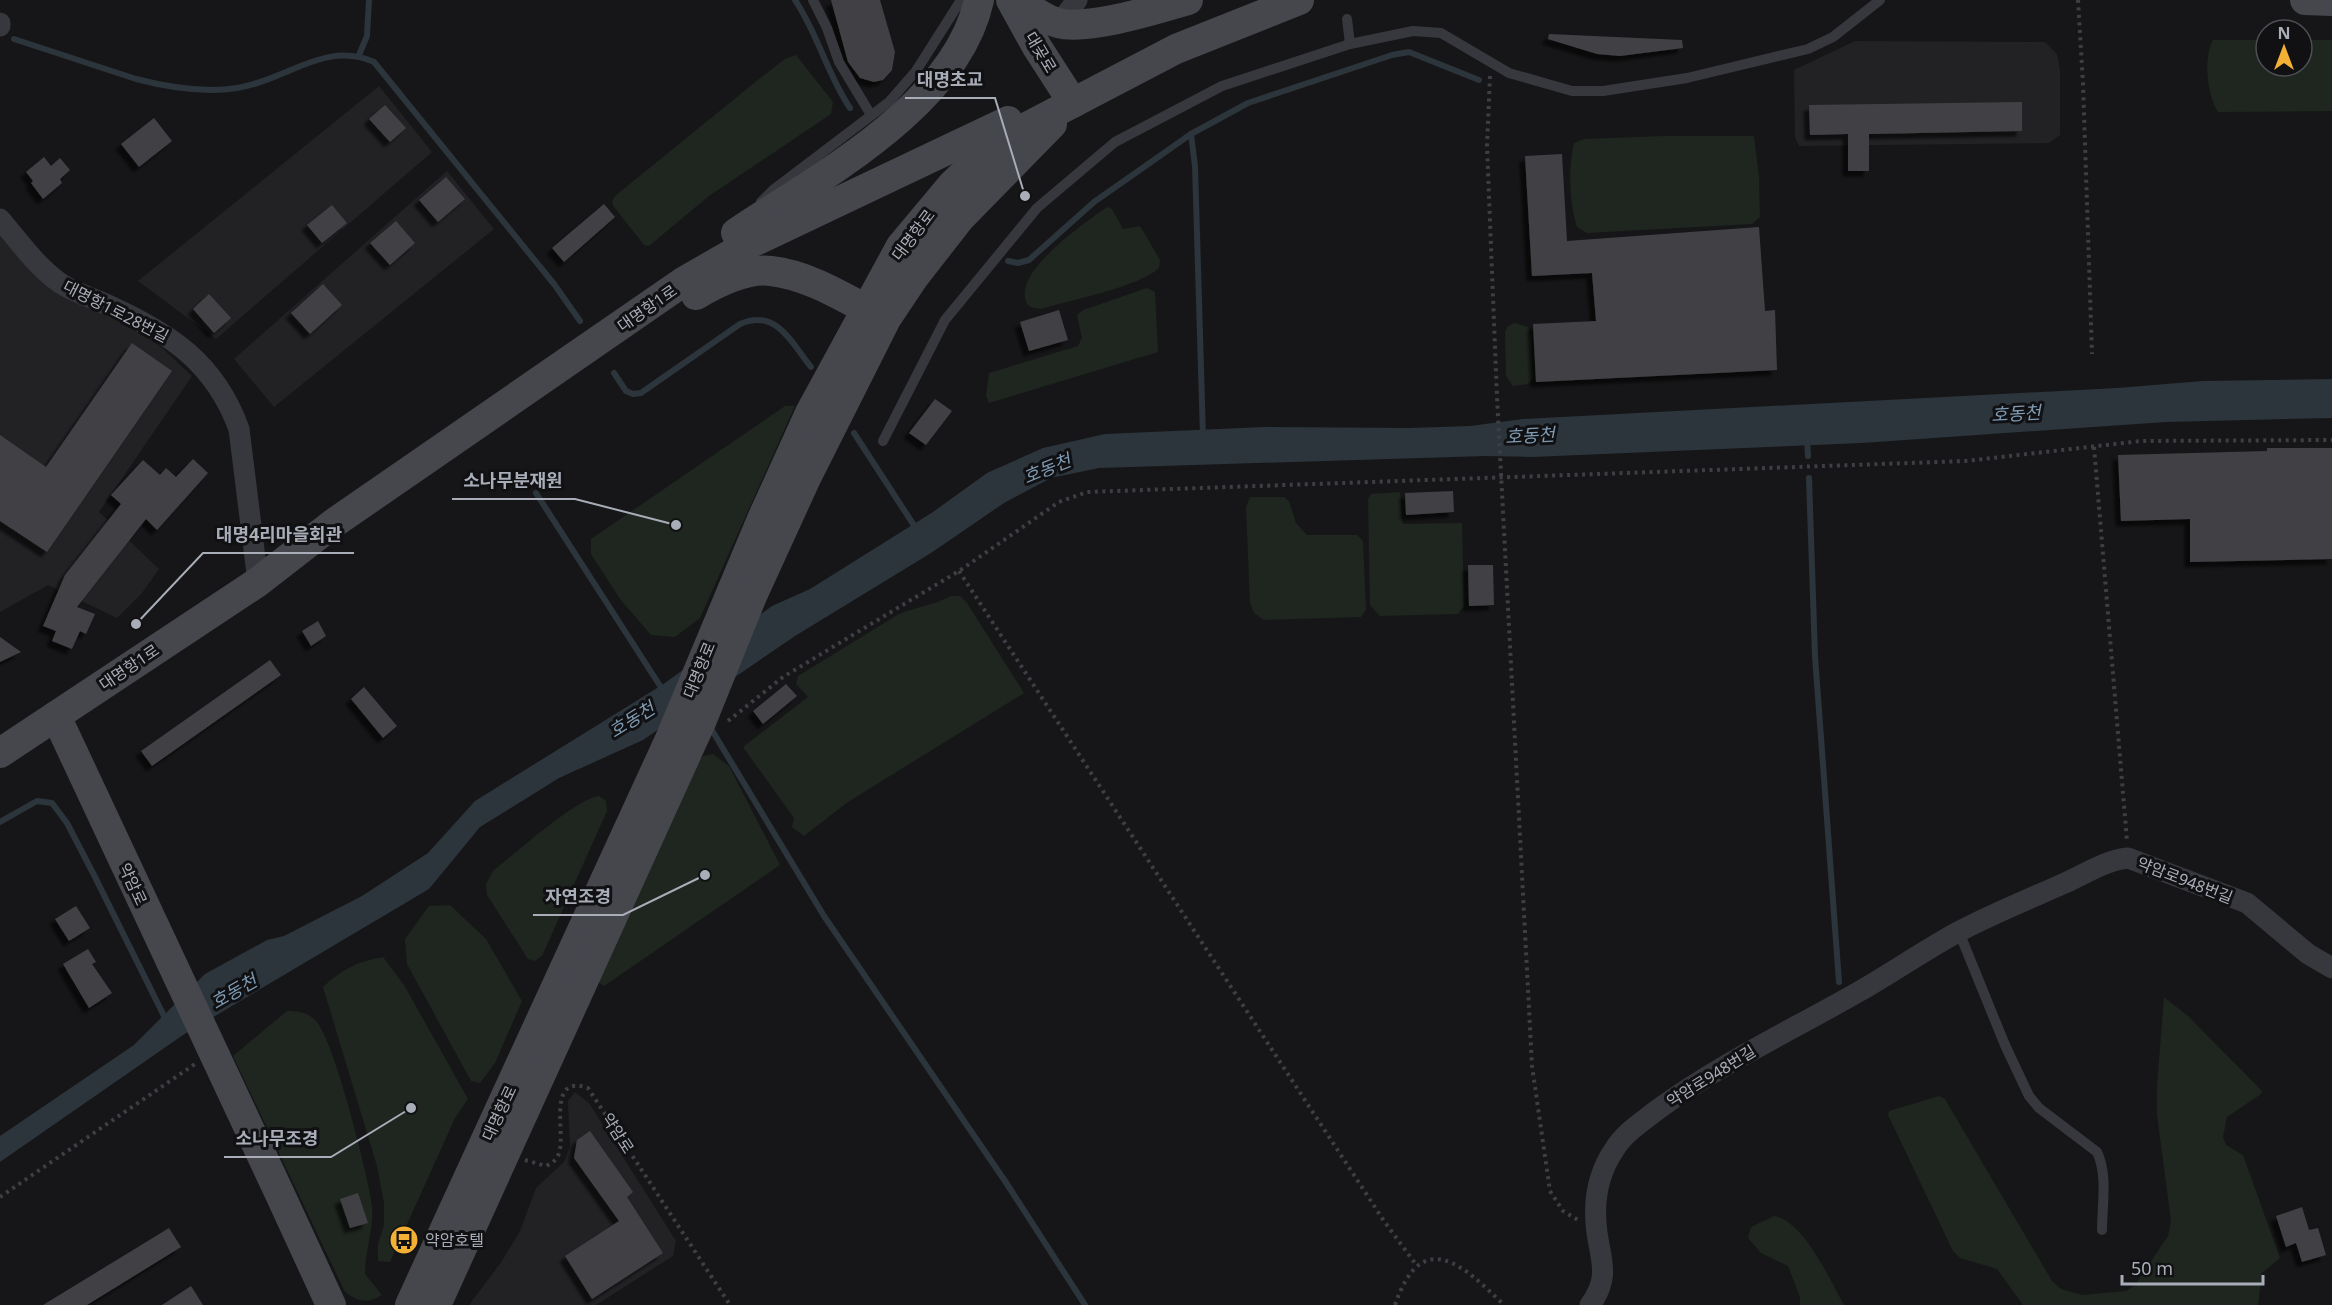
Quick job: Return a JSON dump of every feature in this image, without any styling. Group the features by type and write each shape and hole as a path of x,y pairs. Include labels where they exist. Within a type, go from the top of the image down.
{"street":[{"path":"683,282 724,241 880,136 923,98 954,57 979,0"},
{"name":"대곶로","path":"1011,0 1037,47 1073,103"},
{"path":"1017,0 1059,24 1091,23 1129,16 1188,0"},
{"path":"1059,24 1077,0"},
{"name":"대명항로","path":"416,1303 670,739 810,413 875,314 914,277 960,218 1073,103 1176,49 1299,0"},
{"path":"2305,0 2332,1"},
{"name":"대명항1로","path":"0,753 258,582 334,523 683,282 760,239 1032,110 1073,103"},
{"name":"대명항1로28번길","path":"0,219 45,271 59,282 152,327 182,346 214,380 228,403 238,429 258,582"},
{"name":"대명항1로","path":"258,582 343,535 512,422 669,310 727,279 749,272 771,271 812,283 875,314"},
{"name":"대명항로","path":"416,1303 505,1151 713,722 752,597 806,478 875,314"},
{"name":"약암로","path":"56,716 173,970 215,1050 331,1305"},
{"name":"약암로948번길","path":"1590,1305 1600,1289 1603,1275 1604,1260 1596,1226 1596,1193 1600,1175 1615,1147 1635,1127 1705,1077 1959,932 2109,863 2128,858 2247,903 2308,954 2332,968"}],"lane":[{"path":"813,0 847,79 871,115"},
{"path":"724,241 773,190 889,102 916,71 961,0"},
{"path":"883,441 945,320 1037,208 1115,142 1222,87 1350,44 1413,32 1434,32 1459,42 1509,73 1572,91 1603,92 1637,88 1808,49 1833,38 1880,0"},
{"path":"1347,19 1350,44"},
{"path":"1959,932 2005,1045 2029,1096 2039,1108 2097,1152 2102,1162 2102,1230"}],"path":[{"path":"2078,0 2092,354"},
{"path":"1492,63 1488,95 1487,146 1497,397 1532,1066 1550,1191 1563,1211 1574,1219 1596,1226"},
{"path":"713,722 959,571 1059,502 1087,492 1155,488 1503,480 1966,461 2141,441 2332,440"},
{"path":"2094,447 2128,858"},
{"path":"959,571 1383,1221 1417,1266"},
{"path":"0,1197 215,1050"},
{"name":"약암로","path":"505,1151 537,1166 546,1166 554,1162 559,1155 561,1143 562,1096 569,1088 578,1085 588,1088 730,1305"},
{"path":"1395,1305 1405,1282 1417,1266 1430,1260 1452,1261 1472,1275 1504,1305"}],"shaded area":[{"path":"2213,40 2254,40 2254,78 2314,78 2314,40 2332,40 2332,111 2218,112 2209,86 2207,66"},
{"path":"1855,41 2045,42 2057,54 2060,70 2060,135 2049,143 1799,146 1795,137 1794,70"},
{"path":"796,55 833,102 831,114 709,196 649,246 644,245 614,207 612,202 615,196 759,79 785,59"},
{"path":"379,86 432,152 216,339 138,281"},
{"path":"1754,136 1759,177 1760,217 1752,224 1587,233 1577,227 1570,185 1574,143 1584,139"},
{"path":"447,171 494,229 274,407 234,359"},
{"path":"1107,207 1112,209 1123,229 1140,226 1160,260 1159,268 1121,287 1041,309 1028,305 1025,297 1026,285 1043,260 1070,235"},
{"path":"0,221 18,250 161,347 192,376 99,512 159,569 142,593 117,618 48,585 0,612"},
{"path":"1147,288 1155,292 1158,352 989,403 986,396 989,373 1078,346 1082,338 1077,315 1083,310"},
{"path":"1515,323 1528,327 1531,334 1533,378 1528,384 1513,386 1506,376 1505,332 1508,326"},
{"path":"785,406 795,406 700,618 675,637 651,635 620,599 591,554 591,539"},
{"path":"1400,492 1403,524 1462,523 1464,606 1458,614 1380,616 1370,605 1368,499 1371,494"},
{"path":"1250,497 1284,497 1289,501 1296,523 1307,535 1357,535 1363,541 1366,610 1361,617 1264,620 1254,613 1250,603 1246,507"},
{"path":"951,596 960,596 967,603 1024,693 848,802 804,836 792,827 794,818 743,747 808,697 796,684 798,676 899,614"},
{"path":"713,754 729,766 780,865 604,986 596,981 695,765 703,756"},
{"path":"599,796 606,801 607,811 542,956 535,961 528,959 487,895 486,884 493,871 545,828 588,799"},
{"path":"450,905 486,939 522,1001 495,1063 480,1083 471,1081 407,964 405,939 429,906"},
{"path":"383,957 404,985 468,1099 455,1118 390,1262 378,1261 378,1244 384,1225 384,1203 377,1166 323,987 350,967"},
{"path":"2164,997 2188,1016 2262,1091 2261,1094 2227,1117 2223,1137 2226,1145 2243,1155 2280,1258 2262,1273 2258,1305 2023,1305 1997,1269 1960,1258 1953,1251 1888,1115 1889,1111 1939,1096 1945,1099 2052,1281 2061,1289 2082,1295 2126,1291 2135,1285 2168,1236 2171,1221 2157,1115"},
{"path":"287,1011 303,1013 316,1021 332,1054 341,1080 372,1205 365,1274 382,1295 372,1300 359,1300 345,1292 233,1056"},
{"path":"575,1092 589,1103 676,1241 673,1256 596,1305 469,1305 502,1261 520,1231 536,1188 565,1161 570,1146 568,1101"},
{"path":"1774,1216 1796,1228 1806,1240 1824,1267 1844,1305 1800,1305 1800,1297 1788,1266 1761,1253 1748,1238 1751,1227"}],"water":[{"name":"호동천","path":"2332,379 2332,418 2166,422 1862,443 1532,457 1485,456 1099,468 1051,478 1004,503 931,553 795,636 643,740 559,778 480,827 429,889 183,1035 0,1162 0,1136 134,1045 205,974 267,940 284,936 362,896 428,853 475,801 662,685 772,606 810,589 933,512 987,473 1043,448 1105,434 1264,427 1470,426 1523,419 2117,388 2203,381"}],"building":[{"path":"831,0 880,0 895,52 892,70 883,80 874,82 860,78 848,62"},
{"path":"1549,34 1682,40 1683,48 1620,56 1597,54 1548,39"},
{"path":"2022,102 2022,131 1869,134 1869,171 1848,171 1848,134 1810,135 1809,105"},
{"path":"385,105 406,128 390,142 369,119"},
{"path":"154,118 172,141 139,167 121,144"},
{"path":"1562,154 1567,241 1759,227 1765,311 1775,310 1777,370 1536,382 1533,324 1596,321 1592,273 1532,276 1525,156"},
{"path":"44,157 51,166 60,158 70,170 60,179 62,183 43,199 26,172"},
{"path":"446,177 465,199 438,222 419,200"},
{"path":"604,204 615,217 564,262 552,248"},
{"path":"332,205 347,223 322,243 307,225"},
{"path":"396,221 415,243 390,265 370,243"},
{"path":"323,284 342,305 310,334 291,313"},
{"path":"209,294 231,318 214,333 193,309"},
{"path":"1059,310 1068,340 1029,351 1020,322"},
{"path":"132,343 172,371 47,552 0,521 0,435 46,467"},
{"path":"935,399 952,411 926,445 909,433"},
{"path":"2267,448 2332,448 2332,559 2190,562 2190,519 2121,521 2118,455 2267,451"},
{"path":"193,459 208,473 157,530 146,519 77,607 95,614 86,634 80,631 72,649 52,641 56,631 43,626 65,575 121,504 111,495 143,460 160,475 166,468 176,477"},
{"path":"1453,491 1454,512 1406,515 1405,493"},
{"path":"1468,565 1493,565 1494,605 1469,606"},
{"path":"318,621 326,636 311,646 302,631"},
{"path":"0,637 21,652 0,662"},
{"path":"270,660 281,675 152,766 141,751"},
{"path":"786,684 797,696 763,724 753,711"},
{"path":"364,687 397,726 383,738 351,699"},
{"path":"76,906 90,928 69,941 55,919"},
{"path":"88,949 96,962 92,964 112,993 89,1008 63,964"},
{"path":"590,1131 633,1192 627,1197 663,1253 592,1299 565,1256 619,1221 574,1158 577,1140"},
{"path":"358,1193 368,1223 350,1228 340,1199"},
{"path":"2302,1207 2309,1230 2318,1228 2326,1255 2302,1262 2296,1243 2286,1247 2276,1216"},
{"path":"169,1228 181,1247 87,1305 43,1305"},
{"path":"191,1286 203,1305 162,1305"}],"waterway":[{"path":"359,55 367,36 369,0"},
{"path":"795,0 850,108"},
{"path":"14,39 136,79 173,87 199,89 237,88 255,84 323,58 356,56 374,62 554,284 580,321"},
{"path":"1203,436 1195,166 1191,134 1248,103 1392,55 1409,52 1479,80"},
{"path":"1008,261 1018,263 1029,260 1094,202 1191,134"},
{"path":"614,373 626,391 633,394 641,393 740,324 753,320 763,320 782,330 811,367"},
{"path":"854,433 917,530"},
{"path":"1807,439 1808,456"},
{"path":"1809,478 1815,656 1839,982"},
{"path":"536,493 664,692"},
{"path":"710,727 824,916 1005,1181 1085,1305"},
{"path":"0,822 37,801 52,803 67,823 167,1022"}],"place":[{"name":"대명초교","path":"1025,196"},
{"name":"소나무분재원","path":"676,525"},
{"name":"대명4리마을회관","path":"136,624"},
{"name":"자연조경","path":"705,875"},
{"name":"소나무조경","path":"411,1108"},
{"name":"약암호텔","path":"404,1240"}]}
